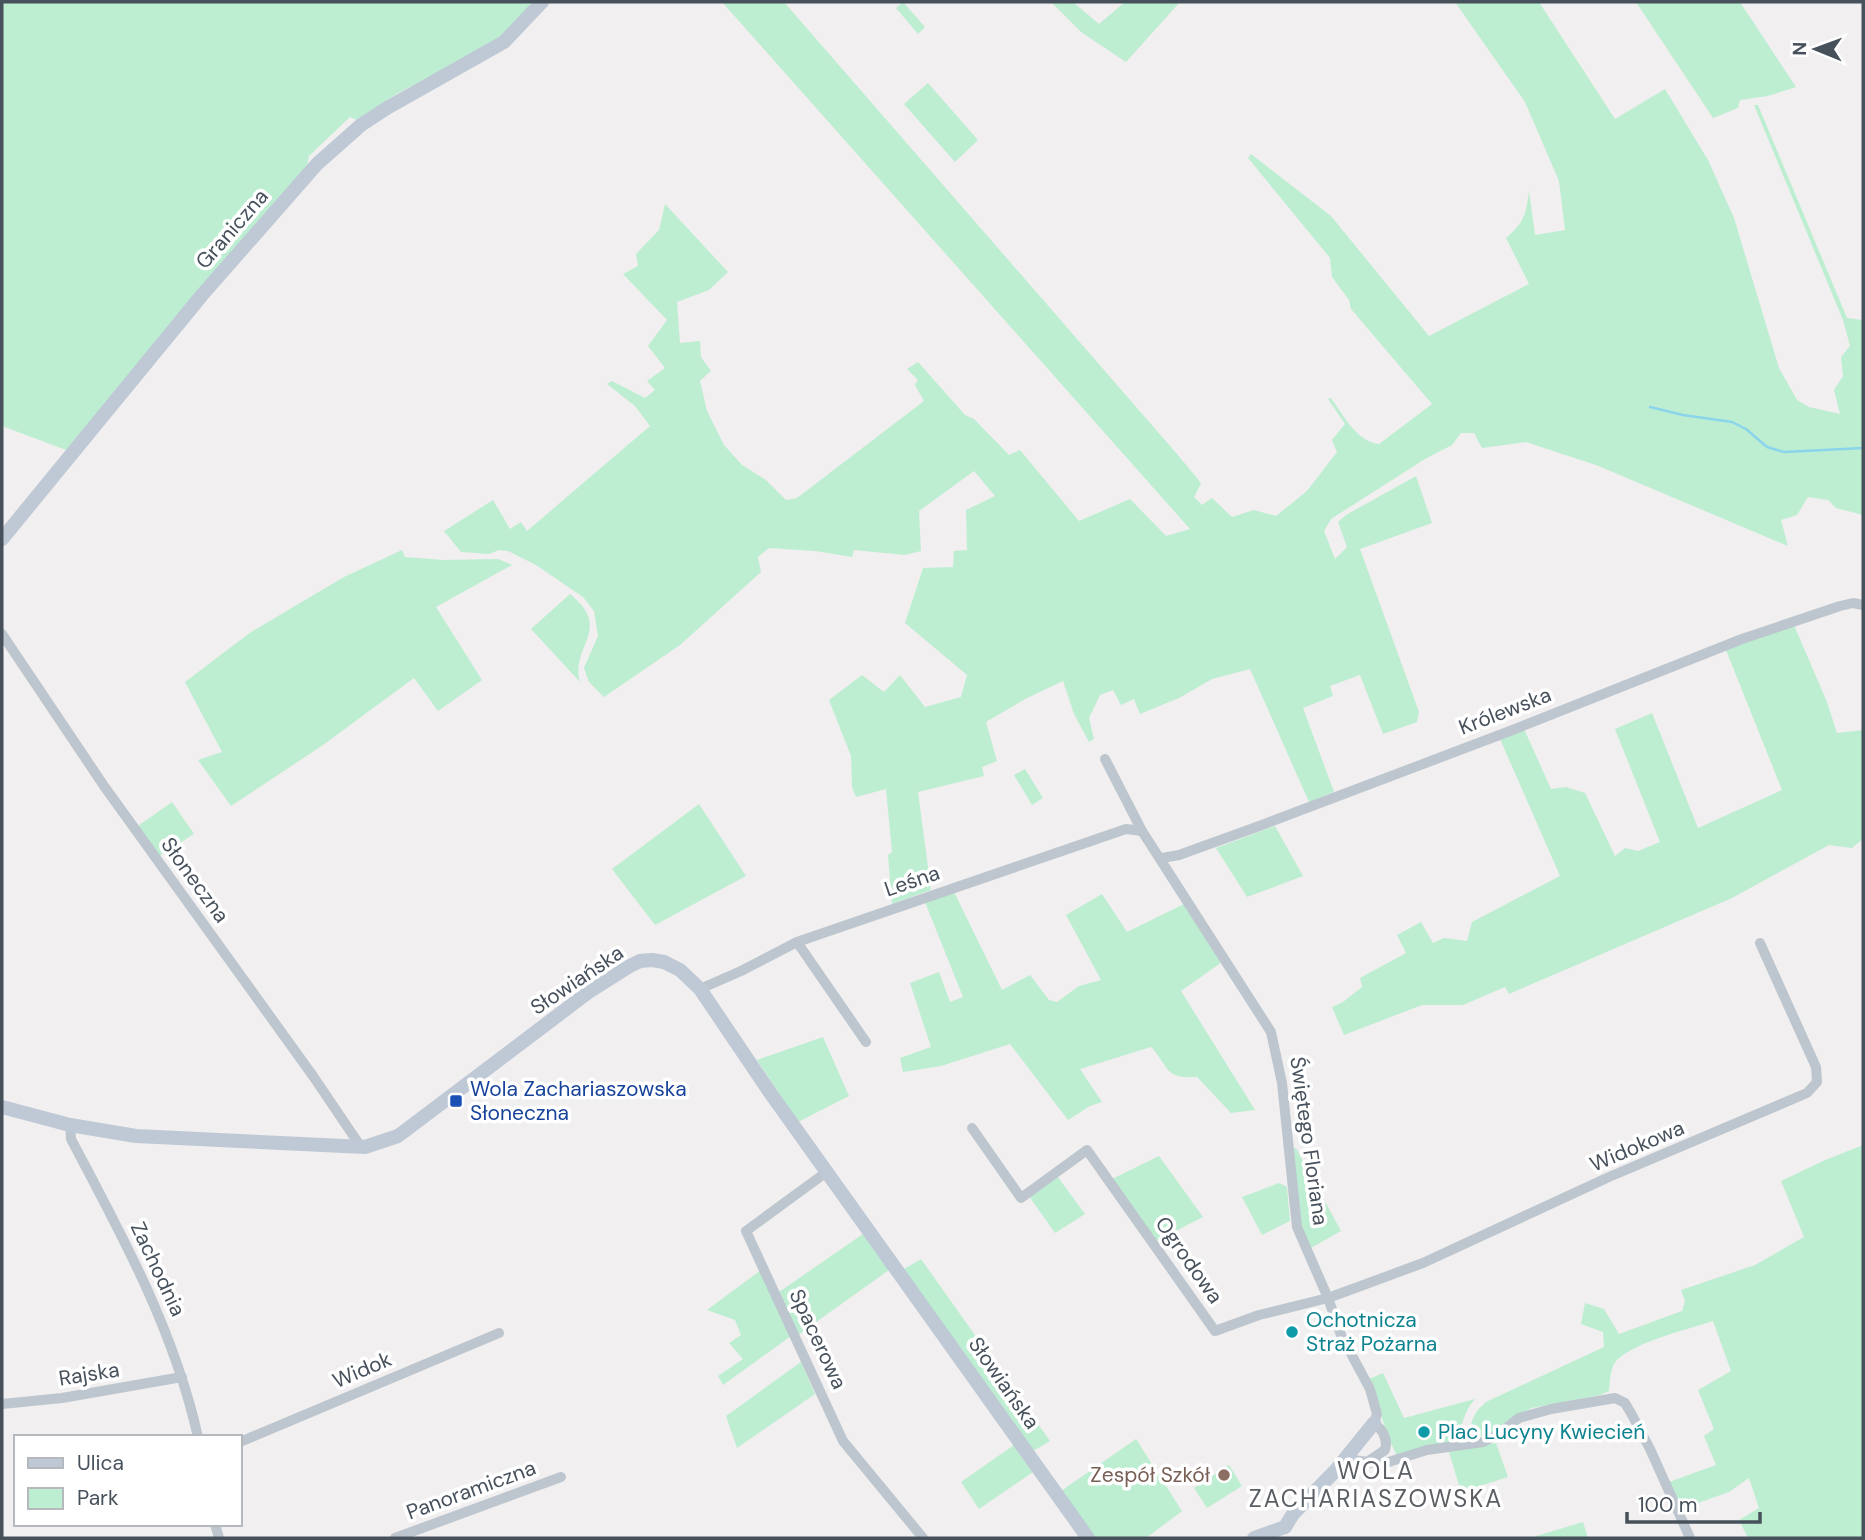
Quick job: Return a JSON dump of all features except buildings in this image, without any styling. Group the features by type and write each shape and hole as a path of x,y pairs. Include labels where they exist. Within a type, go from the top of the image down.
{"street":[{"name":"Graniczna","path":"2,539 202,295 317,164 376,115 493,51 523,24 542,2"},
{"name":"Królewska","path":"1162,858 1180,855 1262,825 1742,639 1840,606 1853,603 1863,605"},
{"name":"Słoneczna","path":"2,634 104,786 361,1147"},
{"name":"Świętego Floriana","path":"1105,759 1142,831 1162,858 1271,1032 1282,1083 1297,1227 1328,1298 1340,1335 1370,1389 1377,1414 1374,1423"},
{"name":"Leśna","path":"700,989 797,942 1126,829 1142,831"},
{"path":"797,942 866,1042"},
{"name":"Widokowa","path":"1328,1298 1423,1263 1609,1177 1807,1093 1817,1082 1816,1067 1760,943"},
{"name":"Słowiańska","path":"2,1107 70,1125 136,1136 361,1147 398,1136 590,991 628,967 640,961 664,962 680,970 700,989 748,1061 1088,1538"},
{"name":"Zachodnia","path":"70,1125 71,1139 159,1313 182,1377 197,1435"},
{"name":"Ogrodowa","path":"972,1128 1021,1198 1087,1150 1215,1331 1259,1315 1328,1298"},
{"name":"Spacerowa","path":"828,1171 746,1231 843,1441 923,1538"},
{"name":"Widok","path":"242,1441 499,1333"},
{"name":"Rajska","path":"2,1404 62,1398 182,1377"},
{"path":"1346,1458 1382,1464 1427,1450 1483,1442 1499,1434 1519,1418 1530,1414 1615,1398 1625,1403 1650,1448 1690,1538"},
{"path":"1254,1538 1289,1532 1293,1514 1346,1458 1374,1423 1384,1433 1396,1461"},
{"path":"1367,1462 1385,1450 1386,1440"},
{"name":"Panoramiczna","path":"395,1538 561,1477"}],"green space":[{"path":"2,2 529,2 531,7 493,44 398,93 357,120 350,117 309,156 306,171 66,450 2,426"},
{"path":"722,2 784,2 1177,454 1201,483 1194,497 1202,505 1212,498 1232,517 1254,510 1276,516 1307,491 1337,452 1332,440 1345,424 1328,399 1331,398 1357,433 1379,444 1432,404 1351,309 1349,300 1332,277 1330,258 1248,158 1251,154 1331,216 1429,336 1529,284 1506,238 1523,218 1529,191 1535,235 1565,230 1559,181 1525,102 1455,2 1539,2 1615,119 1665,89 1708,160 1734,218 1779,368 1797,400 1809,407 1840,414 1834,390 1843,376 1841,357 1850,346 1843,320 1754,105 1758,105 1847,318 1863,320 1863,515 1836,508 1828,500 1808,497 1797,515 1781,520 1788,546 1596,465 1526,442 1482,448 1474,433 1461,433 1452,445 1425,459 1331,519 1324,531 1335,559 1347,547 1338,522 1416,476 1432,523 1360,549 1419,712 1417,722 1383,734 1360,675 1330,686 1333,696 1303,708 1334,792 1309,802 1250,669 1212,679 1179,698 1140,714 1134,699 1121,705 1113,690 1100,695 1089,718 1094,739 1089,742 1074,714 1063,681 986,722 997,761 982,767 984,776 918,792 931,890 892,904 888,855 892,852 886,789 856,797 852,787 851,756 829,700 862,675 884,692 900,675 925,707 961,697 967,675 905,623 923,568 953,567 954,551 967,550 966,510 995,496 974,471 919,511 921,551 905,555 854,550 852,557 769,548 758,557 761,572 680,645 604,697 589,682 584,668 598,636 594,611 583,597 536,565 508,551 499,550 489,554 461,552 444,531 493,500 510,529 521,522 527,531 650,426 635,406 607,384 612,381 645,398 655,390 647,381 665,368 648,346 667,320 623,274 638,266 636,254 659,230 665,204 728,272 709,290 677,302 680,343 700,341 701,357 711,371 700,381 707,411 724,445 742,465 766,480 786,500 797,498 924,401 915,385 918,380 907,369 918,362 965,415 974,419 1009,455 1020,450 1079,521 1130,499 1166,536 1190,529"},
{"path":"903,2 925,27 918,34 896,8"},
{"path":"1051,2 1073,2 1099,24 1125,2 1180,2 1126,62 1081,32"},
{"path":"1636,2 1740,2 1796,87 1768,96 1740,100 1738,108 1713,118"},
{"path":"928,83 978,140 955,162 904,104"},
{"path":"402,550 405,557 444,560 498,559 512,565 436,607 482,680 438,711 414,678 323,745 231,806 198,760 222,752 185,682 251,632 344,577"},
{"path":"570,594 583,607 589,618 588,638 580,658 580,682 531,629"},
{"path":"1794,625 1827,702 1837,733 1863,730 1863,839 1852,848 1829,845 1732,898 1509,994 1505,987 1463,1005 1422,1005 1344,1035 1332,1007 1362,987 1360,978 1406,953 1397,935 1421,922 1433,943 1444,938 1467,941 1472,922 1560,876 1500,739 1524,729 1551,789 1566,787 1585,793 1615,856 1625,848 1638,851 1660,842 1615,729 1652,713 1698,828 1782,790 1726,650"},
{"path":"1025,769 1043,798 1032,805 1014,775"},
{"path":"172,802 194,834 159,856 138,826"},
{"path":"699,804 746,876 655,925 612,869"},
{"path":"1275,826 1303,876 1247,897 1216,848"},
{"path":"954,892 1002,990 1030,975 1049,1000 1057,1002 1079,986 1101,980 1066,915 1102,894 1127,932 1186,903 1222,962 1181,991 1255,1110 1231,1113 1197,1077 1179,1076 1169,1071 1151,1047 1080,1069 1102,1102 1068,1120 1010,1044 941,1066 903,1072 900,1058 931,1047 910,983 939,972 950,1002 963,997 925,902"},
{"path":"823,1037 849,1096 798,1122 757,1060"},
{"path":"1863,1145 1863,1538 1748,1538 1739,1520 1759,1508 1749,1478 1729,1492 1681,1509 1669,1482 1716,1465 1704,1436 1714,1429 1698,1390 1731,1371 1713,1321 1649,1342 1625,1353 1613,1366 1609,1391 1532,1408 1493,1432 1471,1440 1473,1419 1486,1402 1604,1347 1603,1332 1581,1324 1585,1303 1604,1309 1619,1334 1682,1311 1685,1301 1681,1290 1755,1265 1804,1237 1781,1181"},
{"path":"1296,1148 1341,1231 1309,1249 1301,1224 1291,1150"},
{"path":"1159,1156 1203,1217 1156,1241 1112,1179"},
{"path":"1057,1176 1085,1214 1055,1233 1029,1196"},
{"path":"1279,1183 1287,1187 1290,1221 1262,1235 1242,1197"},
{"path":"863,1234 889,1270 798,1335 779,1292"},
{"path":"921,1259 1050,1441 1033,1451 904,1269"},
{"path":"761,1270 791,1336 723,1385 718,1376 743,1359 729,1343 741,1335 735,1320 707,1310"},
{"path":"801,1362 815,1394 737,1448 726,1416"},
{"name":"Plac Lucyny Kwiecień","path":"1383,1373 1404,1418 1475,1399 1463,1420 1460,1443 1397,1456 1369,1379"},
{"path":"1136,1439 1182,1511 1146,1538 1095,1538 1061,1491"},
{"path":"1496,1443 1508,1477 1461,1492 1449,1452"},
{"path":"1014,1445 1033,1472 979,1509 961,1482"},
{"path":"1229,1465 1242,1486 1207,1508 1194,1488"},
{"path":"1583,1522 1588,1538 1533,1537"}],"waterway":[{"path":"1650,407 1732,422 1746,429 1767,447 1784,452 1863,448"}],"place":[{"name":"Wola Zachariaszowska Słoneczna","path":"456,1101"},
{"name":"Ochotnicza Straż Pożarna","path":"1292,1332"},
{"name":"Plac Lucyny Kwiecień","path":"1424,1432"},
{"name":"Zespół Szkół","path":"1224,1475"}],"district":[{"name":"WOLA ZACHARIASZOWSKA","path":"1376,1485"}]}
